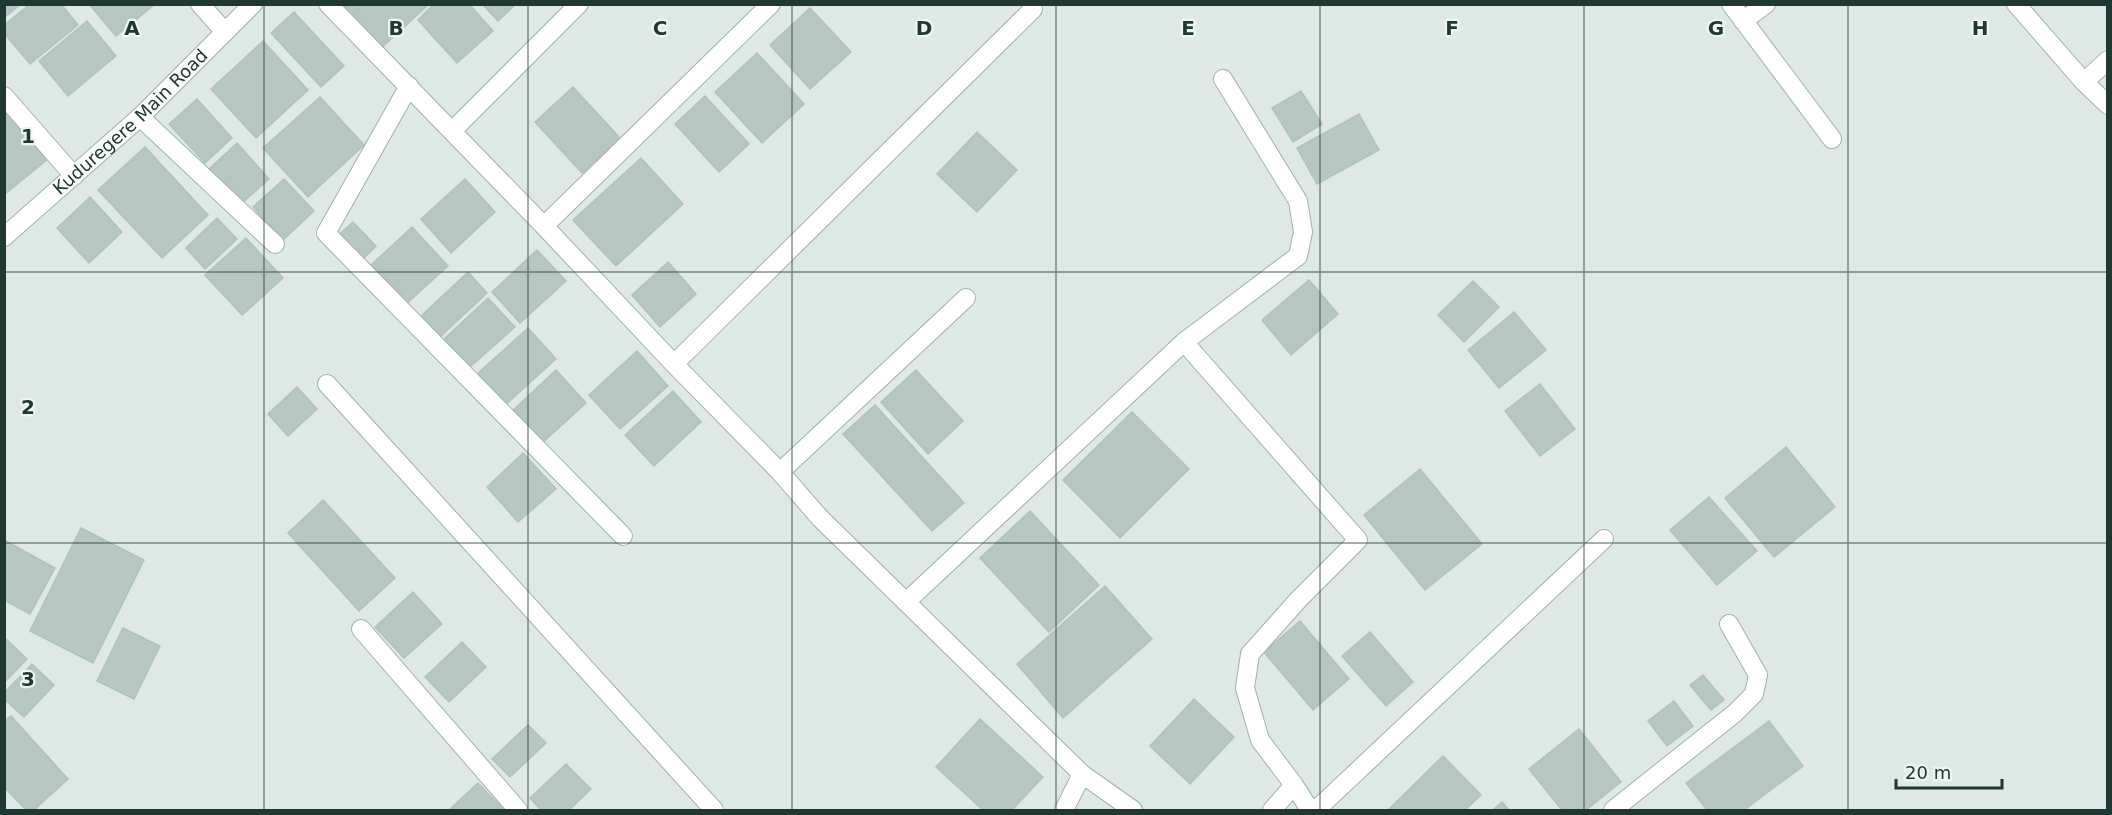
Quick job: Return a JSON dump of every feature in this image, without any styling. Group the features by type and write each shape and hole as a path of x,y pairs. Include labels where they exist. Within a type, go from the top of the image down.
{"street":[{"path":"200,4 225,32"},
{"name":"Kuduregere Main Road","path":"4,237 140,117 253,4"},
{"path":"328,4 453,130 674,364 780,472 820,518 1082,774 1133,810"},
{"path":"453,130 579,4"},
{"path":"544,226 771,4"},
{"path":"1731,4 1832,139"},
{"path":"1743,21 1766,4"},
{"path":"2016,4 2084,82 2108,105"},
{"path":"674,364 1033,9"},
{"path":"2084,82 2108,60"},
{"path":"906,602 1184,342 1298,256 1303,232 1298,201 1223,79"},
{"path":"410,86 326,233 623,536"},
{"path":"4,96 74,176"},
{"path":"140,117 275,244"},
{"path":"780,472 966,298"},
{"path":"1184,342 1358,540 1299,599 1250,654 1245,688 1260,740 1310,810"},
{"path":"327,384 714,810"},
{"path":"1316,810 1604,539"},
{"path":"1613,810 1735,713 1754,694 1758,675 1729,624"},
{"path":"361,629 518,810"},
{"path":"1064,810 1082,774"},
{"path":"1272,810 1294,785"}],"building":[{"path":"4,4 21,4 4,18"},
{"path":"30,4 61,4 78,25 30,64 4,33 4,25"},
{"path":"89,4 155,4 116,36"},
{"path":"335,4 429,4 378,51"},
{"path":"434,4 469,4 493,31 457,63 418,20"},
{"path":"482,4 516,4 498,21"},
{"path":"810,8 851,52 810,89 770,45"},
{"path":"294,12 344,66 321,87 271,33"},
{"path":"87,21 116,56 68,96 39,61"},
{"path":"263,41 308,90 256,138 211,89"},
{"path":"757,53 804,104 762,143 715,92"},
{"path":"573,87 620,138 582,173 535,122"},
{"path":"1301,91 1322,124 1293,142 1272,108"},
{"path":"705,96 749,144 719,172 675,124"},
{"path":"320,97 364,145 308,197 263,148"},
{"path":"197,99 232,138 205,163 169,124"},
{"path":"4,107 48,159 4,195"},
{"path":"1359,114 1379,150 1317,184 1297,148"},
{"path":"977,132 1017,170 977,212 937,174"},
{"path":"237,143 269,179 241,204 209,169"},
{"path":"145,147 208,215 162,258 98,190"},
{"path":"641,158 683,204 616,266 573,220"},
{"path":"284,179 314,211 283,240 253,207"},
{"path":"465,179 495,212 451,253 421,219"},
{"path":"90,197 122,232 89,263 57,228"},
{"path":"217,218 237,239 205,269 186,248"},
{"path":"353,222 376,246 358,264 335,238"},
{"path":"412,227 448,266 405,305 370,266"},
{"path":"246,238 283,278 242,315 205,275"},
{"path":"537,250 566,281 520,323 492,292"},
{"path":"668,262 696,294 660,327 632,295"},
{"path":"468,272 487,293 439,338 420,317"},
{"path":"1309,280 1338,314 1291,355 1262,320"},
{"path":"1473,281 1499,307 1464,342 1438,315"},
{"path":"488,298 515,327 470,367 444,339"},
{"path":"1514,312 1546,350 1499,388 1468,350"},
{"path":"528,328 556,359 504,406 476,375"},
{"path":"637,351 668,386 620,429 589,395"},
{"path":"556,370 586,403 540,445 510,413"},
{"path":"916,370 963,421 928,454 881,402"},
{"path":"1540,384 1575,429 1540,456 1505,411"},
{"path":"297,387 317,409 288,436 268,414"},
{"path":"673,391 701,422 654,466 625,435"},
{"path":"875,405 964,503 932,531 843,434"},
{"path":"1132,412 1189,469 1120,538 1063,480"},
{"path":"1786,447 1835,507 1774,557 1725,498"},
{"path":"523,453 556,489 518,522 487,487"},
{"path":"1420,469 1482,544 1425,590 1364,515"},
{"path":"1709,497 1757,551 1717,585 1670,530"},
{"path":"323,500 395,578 359,611 288,533"},
{"path":"1030,511 1099,585 1049,632 980,558"},
{"path":"81,528 144,560 93,663 30,631"},
{"path":"4,540 55,568 30,614 4,600"},
{"path":"1105,586 1152,639 1063,718 1017,664"},
{"path":"413,592 442,624 404,658 375,627"},
{"path":"1300,621 1349,679 1313,710 1264,652"},
{"path":"123,628 160,646 134,699 97,681"},
{"path":"1370,632 1413,682 1386,706 1342,656"},
{"path":"4,637 27,659 4,683"},
{"path":"462,642 486,667 449,702 425,677"},
{"path":"32,664 54,685 24,717 4,699 4,693"},
{"path":"1703,675 1724,700 1711,710 1690,685"},
{"path":"1194,699 1234,737 1190,784 1150,746"},
{"path":"1674,701 1693,726 1667,746 1648,721"},
{"path":"11,716 68,779 34,810 26,810 4,787 4,721"},
{"path":"980,719 1043,777 1012,810 983,810 936,767"},
{"path":"1769,721 1803,766 1744,810 1707,810 1686,783"},
{"path":"528,725 546,743 510,777 492,759"},
{"path":"1579,729 1621,782 1586,810 1562,810 1529,769"},
{"path":"1443,756 1481,795 1465,810 1388,810"},
{"path":"566,764 591,789 569,810 541,810 530,798"},
{"path":"478,783 504,810 449,810"},
{"path":"1502,802 1509,810 1493,810"}]}
